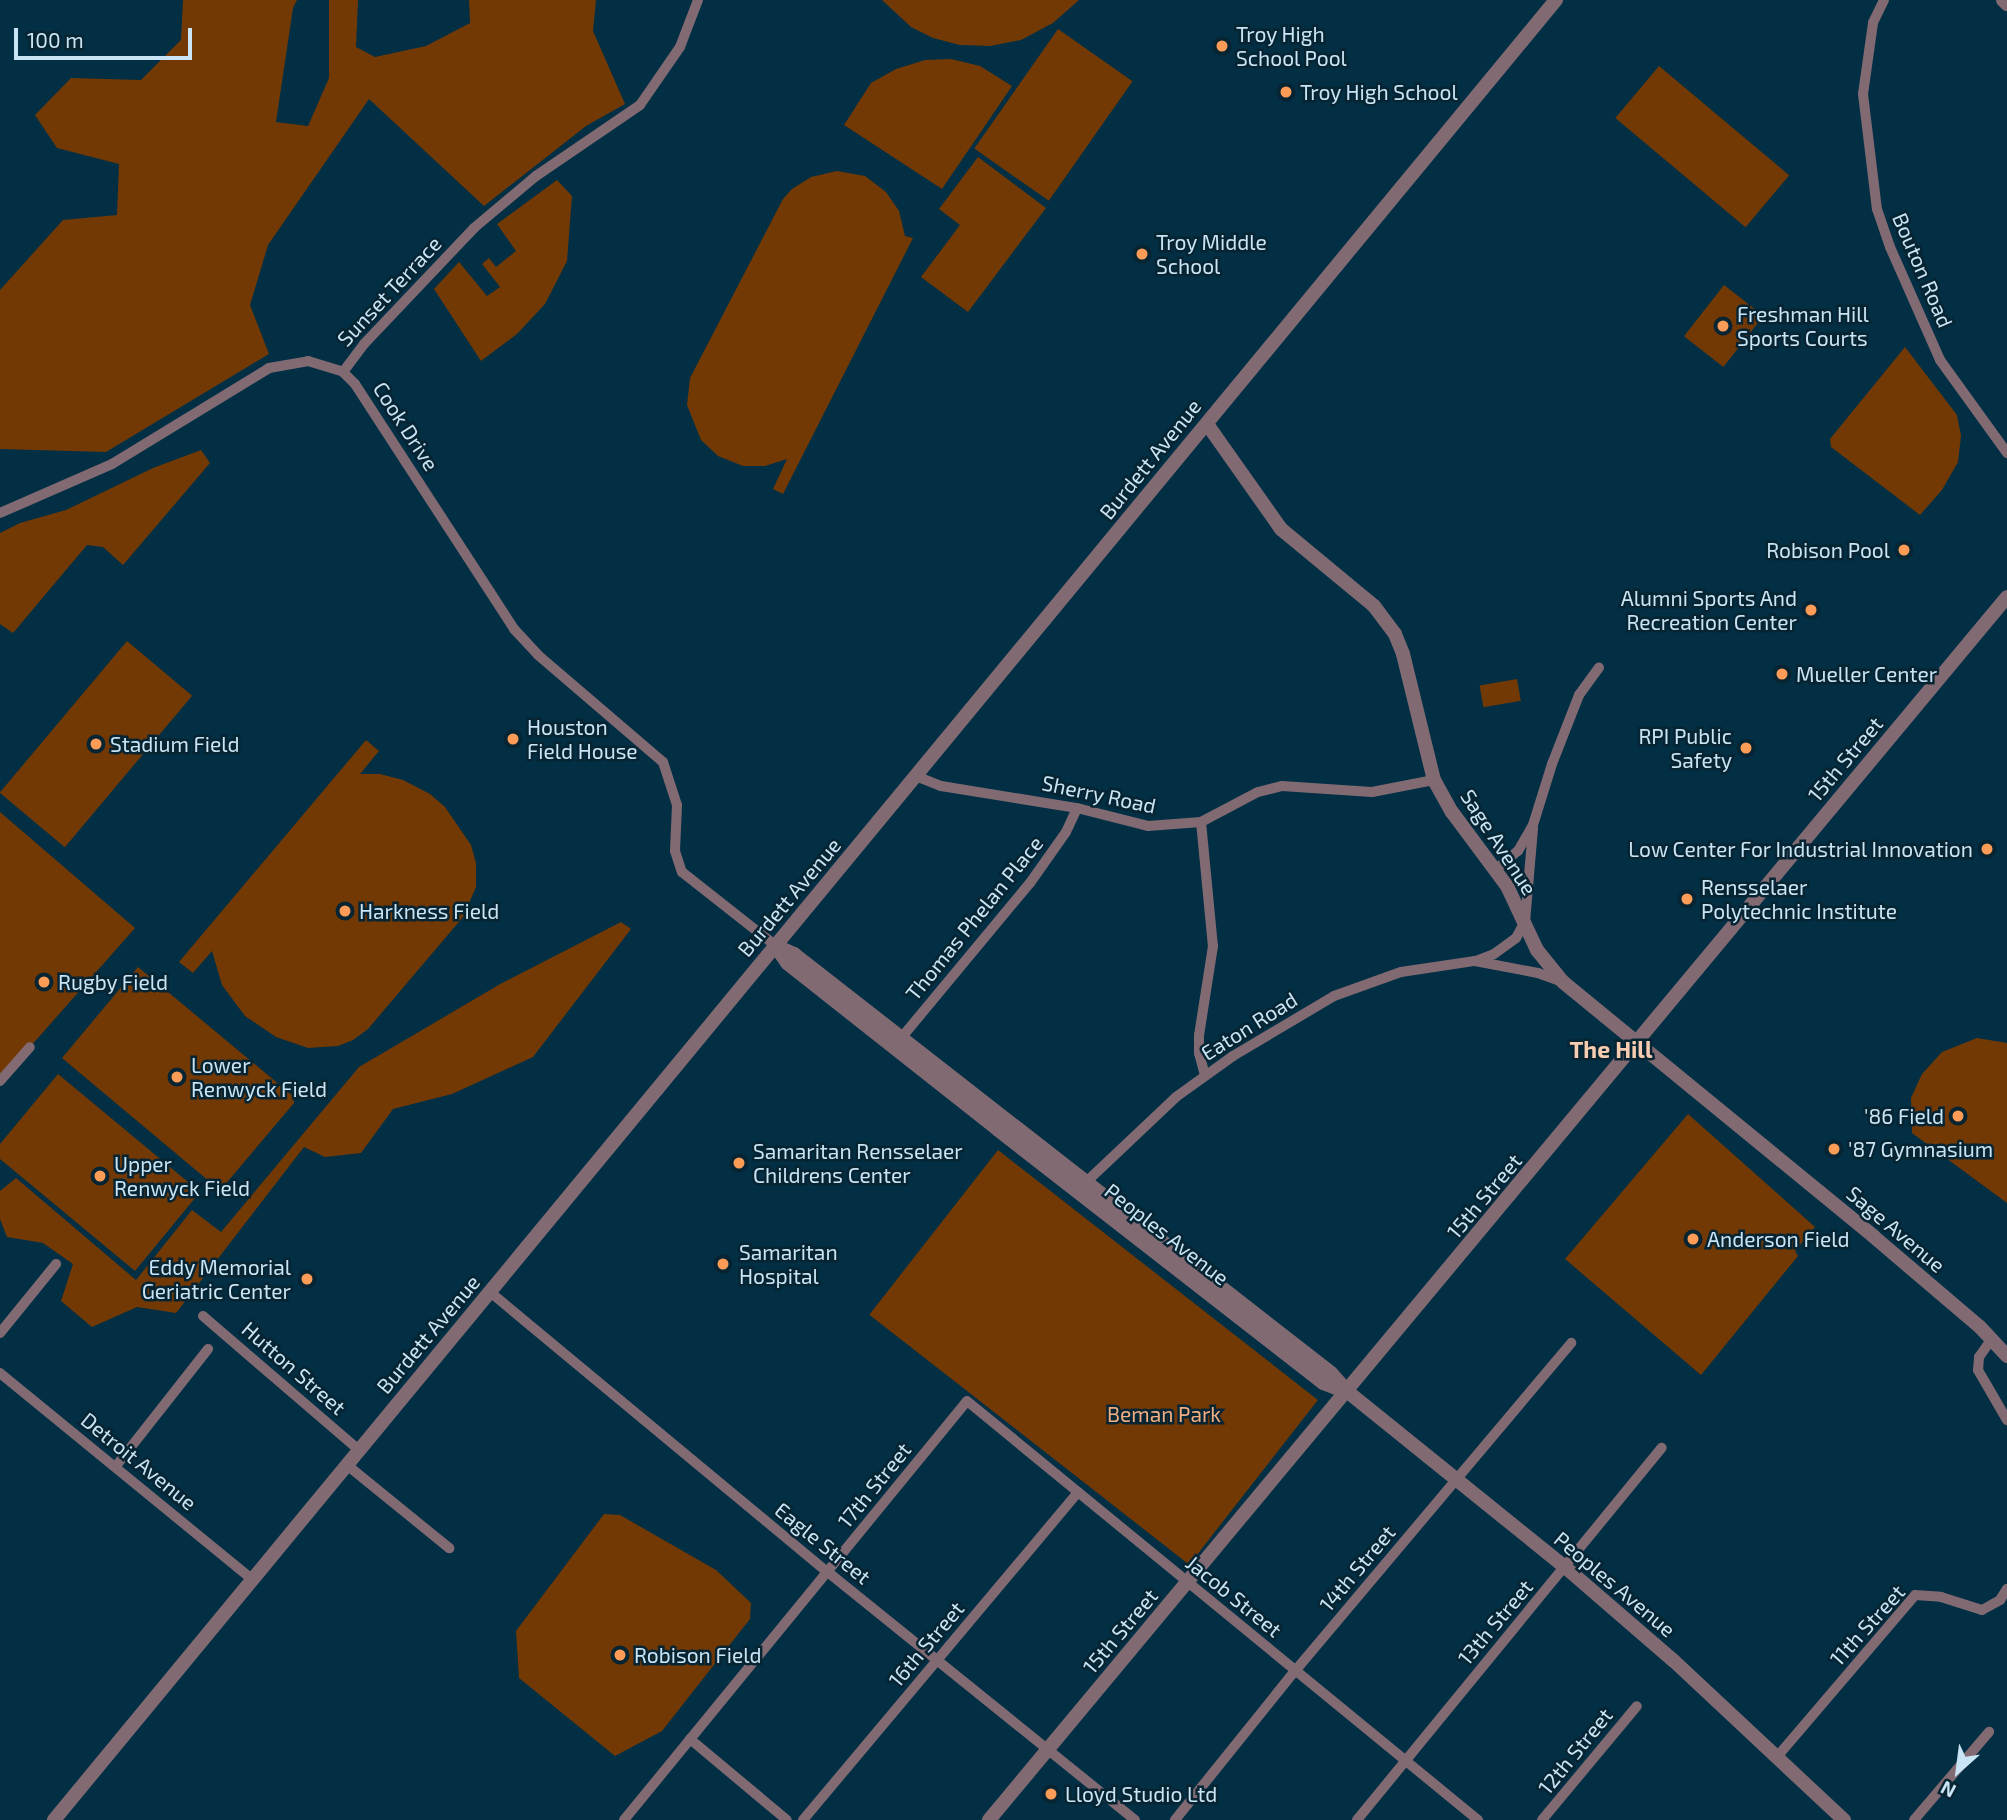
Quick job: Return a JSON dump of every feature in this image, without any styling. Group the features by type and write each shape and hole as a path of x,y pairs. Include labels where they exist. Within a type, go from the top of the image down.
{"street":[{"name":"Sunset Terrace","path":"0,513 112,464 270,368 308,361 343,372 363,344 474,228 536,176 640,104 680,47 698,0"},
{"name":"Burdett Avenue","path":"54,1820 1556,0"},
{"name":"Bouton Road","path":"1884,0 1873,23 1864,68 1863,94 1877,209 1890,247 1940,360 2007,453"},
{"path":"2003,0 2007,4"},
{"name":"Cook Drive","path":"343,372 355,383 434,504"},
{"name":"Sage Avenue","path":"1207,424 1281,529 1374,606 1395,634 1403,654 1434,780 1452,812 1507,886 1537,950 1563,982 1873,1236 2007,1356"},
{"name":"Peoples Avenue","path":"434,504 524,642 663,762 677,805 675,851 682,872 776,946 794,954 897,1043 1001,1124 1332,1373 1348,1392 1565,1567 1674,1661 1844,1820"},
{"name":"15th Street","path":"989,1820 1348,1392 2007,597"},
{"path":"1495,870 1518,850 1533,825 1579,695 1600,667"},
{"name":"Sherry Road","path":"916,776 942,786 1077,808 1148,826 1201,822 1258,792 1282,786 1364,792 1434,780"},
{"name":"Thomas Phelan Place","path":"897,1043 1030,883 1066,832 1077,808"},
{"path":"1201,822 1213,946 1199,1035 1199,1053 1205,1075"},
{"path":"1525,922 1533,825"},
{"name":"Eaton Road","path":"1083,1186 1176,1097 1205,1075 1334,996 1401,972 1475,961 1494,954 1516,938 1525,922"},
{"name":"Eaton Road","path":"1475,961 1538,973 1563,982"},
{"path":"0,1081 30,1047"},
{"path":"0,1333 56,1264"},
{"name":"Eagle Street","path":"490,1292 829,1573 1135,1820"},
{"name":"Hutton Street","path":"203,1316 359,1450"},
{"path":"1991,1340 1979,1357 1978,1370 2007,1420"},
{"name":"14th Street","path":"1175,1820 1295,1671 1571,1343"},
{"path":"116,1466 208,1349"},
{"name":"Detroit Avenue","path":"0,1373 253,1580"},
{"name":"17th Street","path":"624,1820 829,1573 967,1401"},
{"name":"Jacob Street","path":"967,1401 1478,1820"},
{"name":"13th Street","path":"1357,1820 1662,1448"},
{"path":"347,1465 449,1548"},
{"name":"16th Street","path":"803,1820 1078,1492"},
{"name":"11th Street","path":"1776,1758 1915,1595 1941,1597 1982,1610 2000,1600 2007,1589"},
{"name":"12th Street","path":"1542,1820 1637,1706"},
{"path":"1914,1820 1989,1732"},
{"path":"690,1739 787,1820"}],"green space":[{"path":"183,0 297,0 293,8 276,122 308,126 329,78 329,0 358,0 356,47 375,57 426,46 470,23 469,0 596,0 593,31 625,104 586,126 484,206 369,99 268,245 250,305 269,354 106,452 0,449 0,290 63,220 117,215 119,164 57,148 35,115 71,78 141,80 181,40"},
{"path":"882,0 1079,0 1053,23 1021,40 990,46 960,45 933,38 911,27"},
{"path":"1058,29 1133,81 1049,201 974,149"},
{"path":"951,59 980,66 1012,86 942,189 844,125 871,83 896,69 925,60"},
{"path":"1659,66 1789,175 1746,227 1615,118"},
{"path":"978,157 1046,208 968,312 921,277 960,225 939,209"},
{"path":"837,171 865,176 886,192 899,211 905,236 913,238 783,494 773,489 787,459 765,466 743,466 718,456 701,440 687,405 690,378 783,199 792,189 811,177"},
{"path":"557,180 572,196 567,261 545,304 517,334 481,361 434,289 459,262 487,296 500,287 482,264 489,258 496,267 516,251 497,224"},
{"name":"Freshman Hill Sports Courts","path":"1724,285 1763,316 1723,367 1684,336"},
{"path":"1905,347 1957,415 1961,436 1958,462 1942,490 1920,515 1831,447 1830,439"},
{"path":"201,450 210,463 123,565 103,547 87,545 13,633 0,624 0,533 20,523 66,510 153,468"},
{"name":"Stadium Field","path":"127,641 192,696 65,847 0,792"},
{"path":"1517,679 1521,701 1483,707 1480,686"},
{"path":"366,740 379,751 360,774 380,774 403,780 430,794 445,807 471,845 476,863 476,887 463,917 368,1029 353,1040 338,1046 308,1048 276,1037 245,1016 222,985 212,951 193,973 179,962"},
{"name":"Rugby Field","path":"0,812 135,928 0,1081"},
{"path":"621,922 631,929 533,1057 452,1094 393,1109 361,1153 325,1157 304,1147 176,1313 137,1307 92,1327 61,1301 73,1264 43,1243 7,1237 0,1219 0,1191 16,1178 136,1280 192,1210 221,1232 359,1067 502,983"},
{"name":"Lower Renwyck Field","path":"138,967 293,1096 294,1103 223,1187 216,1187 62,1058"},
{"name":"'86 Field","path":"1977,1038 2007,1043 2007,1203 1912,1133 1911,1098 1922,1074 1942,1052"},
{"name":"Upper Renwyck Field","path":"58,1074 200,1192 135,1271 0,1159 0,1144"},
{"name":"Anderson Field","path":"1688,1114 1815,1227 1795,1251 1798,1256 1701,1375 1565,1259"},
{"name":"Beman Park","path":"998,1150 1318,1400 1189,1565 869,1315"},
{"name":"Robison Field","path":"604,1514 620,1515 716,1570 751,1603 750,1619 662,1731 615,1756 519,1678 516,1631"}],"place":[{"name":"Troy High School Pool","path":"1222,46"},
{"name":"Troy High School","path":"1286,92"},
{"name":"Troy Middle School","path":"1142,254"},
{"name":"Freshman Hill Sports Courts","path":"1723,326"},
{"name":"Robison Pool","path":"1904,550"},
{"name":"Alumni Sports And Recreation Center","path":"1811,610"},
{"name":"Mueller Center","path":"1782,674"},
{"name":"Houston Field House","path":"513,739"},
{"name":"Stadium Field","path":"96,744"},
{"name":"RPI Public Safety","path":"1746,748"},
{"name":"Low Center For Industrial Innovation","path":"1987,849"},
{"name":"Rensselaer Polytechnic Institute","path":"1687,899"},
{"name":"Harkness Field","path":"345,911"},
{"name":"Rugby Field","path":"44,982"},
{"name":"Lower Renwyck Field","path":"177,1077"},
{"name":"'86 Field","path":"1958,1116"},
{"name":"'87 Gymnasium","path":"1834,1149"},
{"name":"Samaritan Rensselaer Childrens Center","path":"739,1163"},
{"name":"Upper Renwyck Field","path":"100,1176"},
{"name":"Anderson Field","path":"1693,1239"},
{"name":"Samaritan Hospital","path":"723,1264"},
{"name":"Eddy Memorial Geriatric Center","path":"307,1279"},
{"name":"Robison Field","path":"620,1655"},
{"name":"Lloyd Studio Ltd","path":"1051,1794"}],"district":[{"name":"The Hill","path":"1611,1049"}]}
